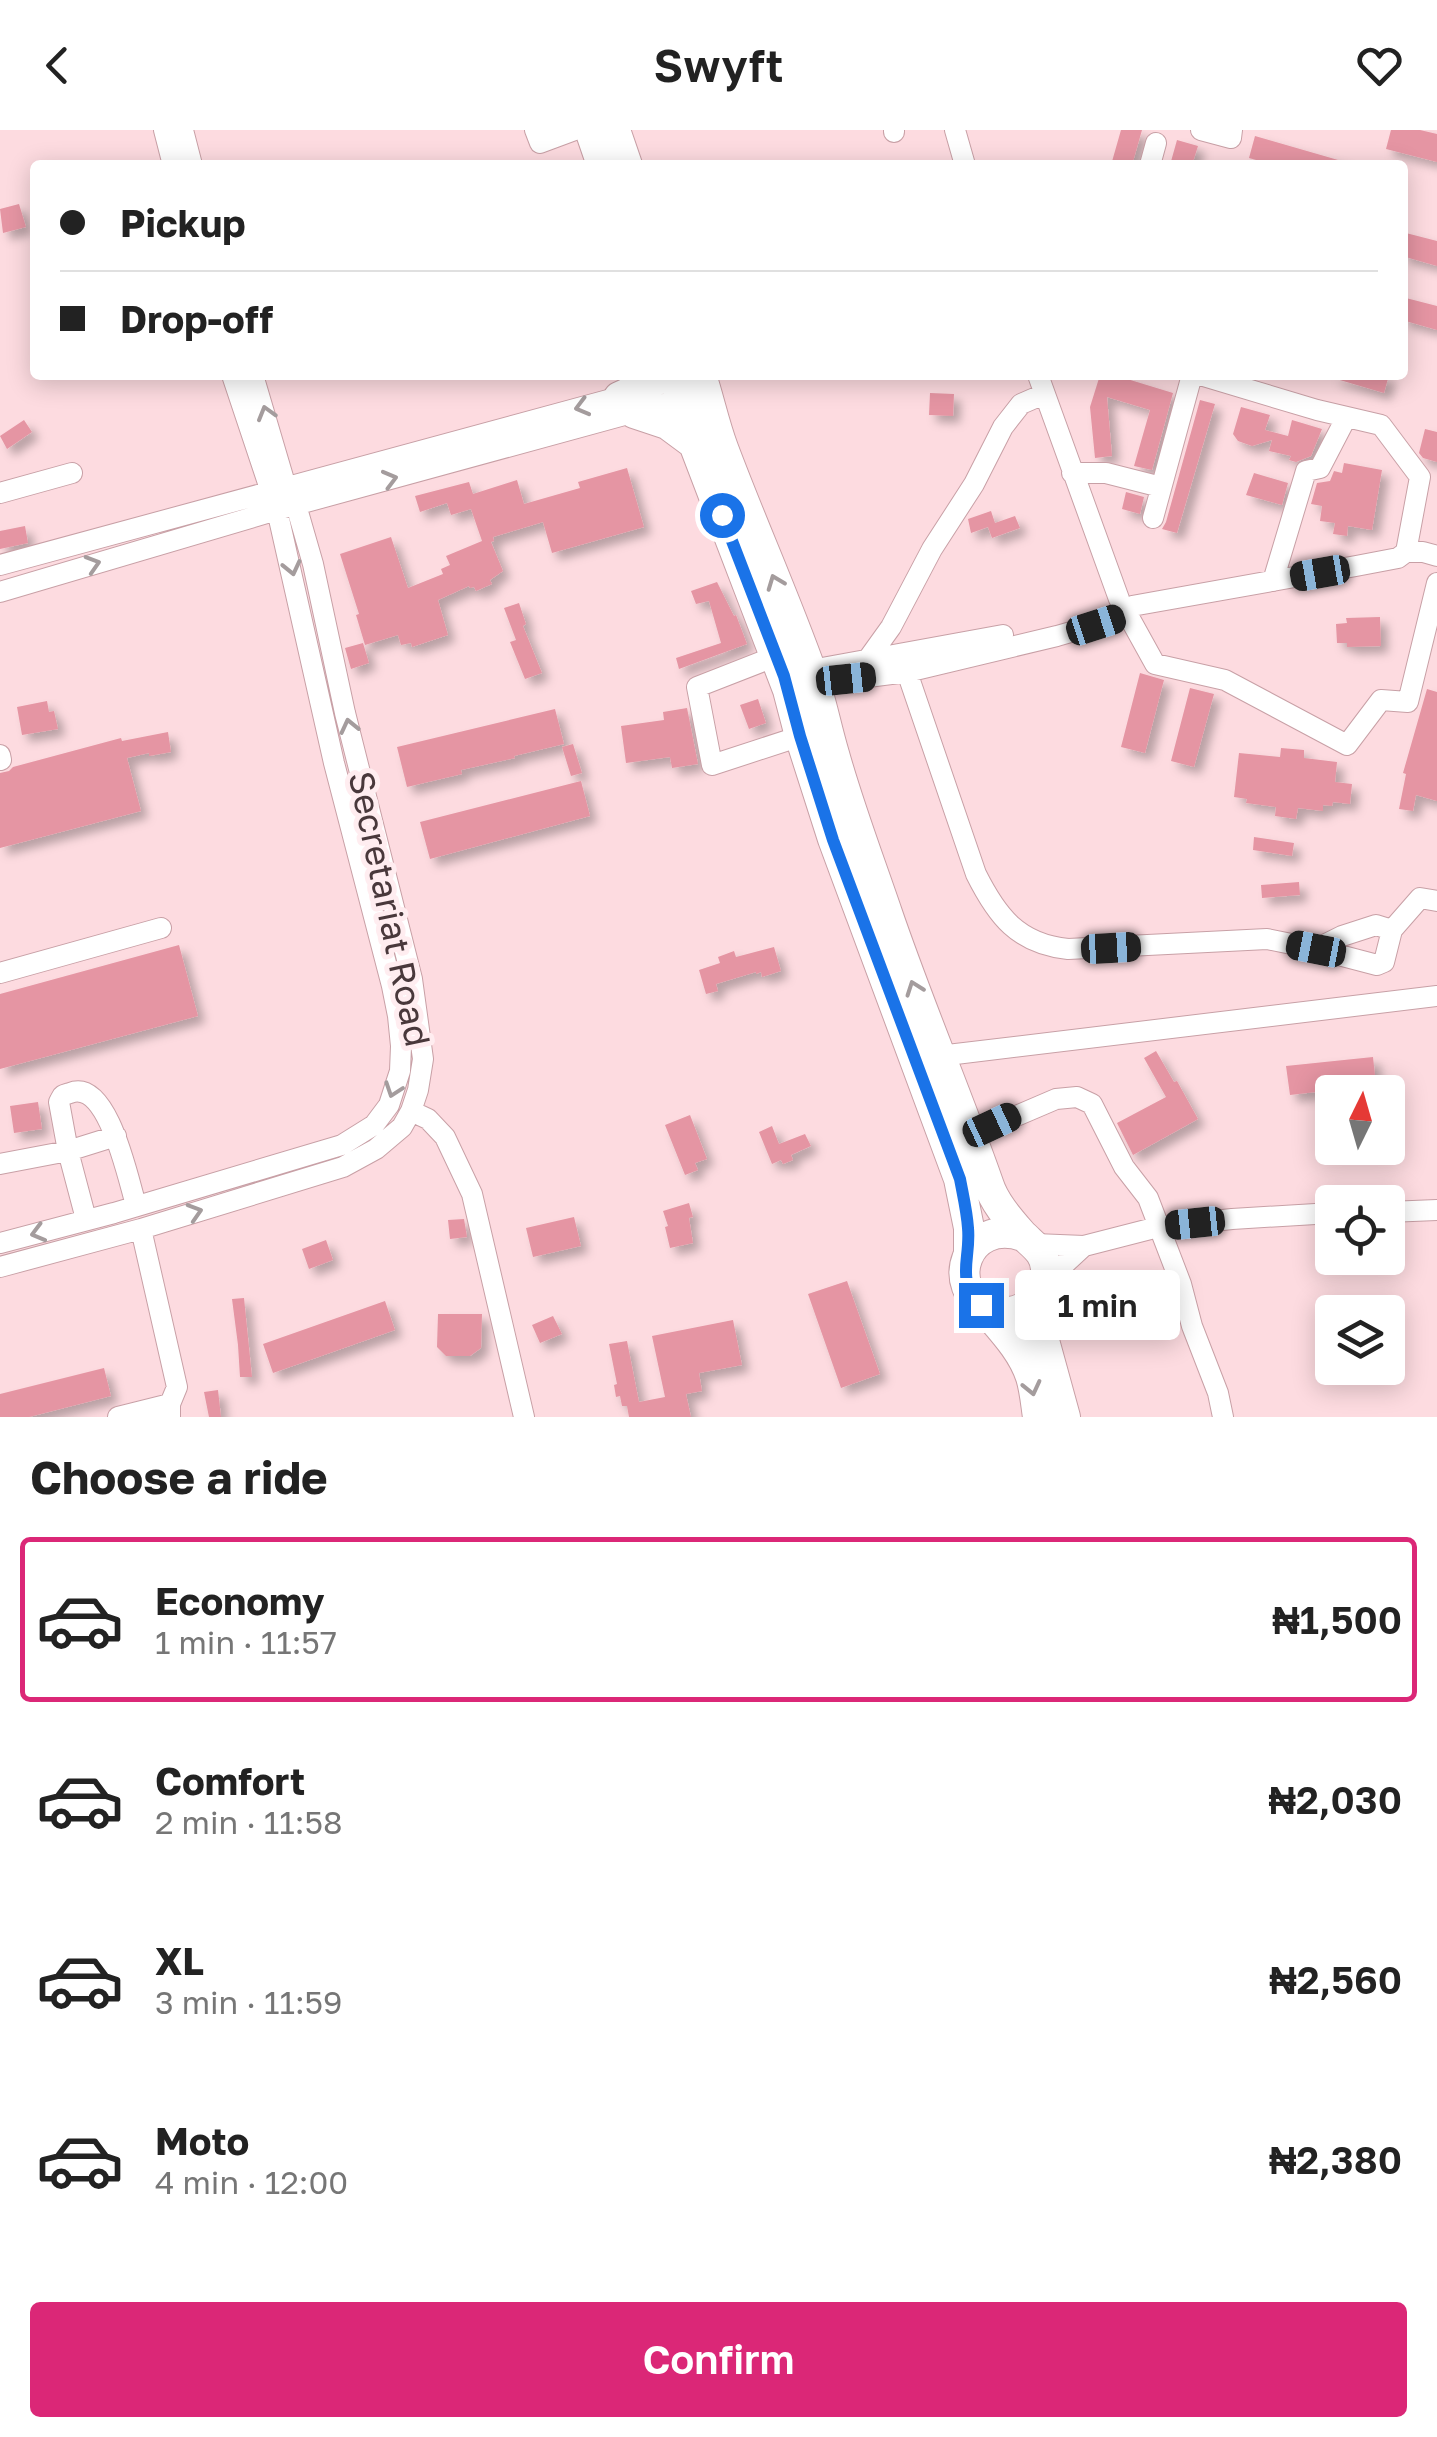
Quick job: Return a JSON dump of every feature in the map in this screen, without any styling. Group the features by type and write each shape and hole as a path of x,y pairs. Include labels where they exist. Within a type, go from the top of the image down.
{"highway":[{"path":"590,130 600,160"},
{"path":"615,130 626,160"},
{"path":"641,380 627,405 667,424 694,444"},
{"path":"688,383 694,444 796,670"},
{"path":"688,383 721,443 796,670 856,904 960,1179 968,1228 969,1254 964,1276 967,1287 1023,1359 1031,1376 1038,1417"},
{"path":"814,732 834,757 939,1056 990,1188 998,1204 1042,1256 1046,1269 1038,1312 1065,1417"},
{"path":"969,1254 976,1243 999,1232 1011,1232 1029,1240"},
{"path":"981,1305 1003,1312 1015,1311 1026,1307 1043,1287"}],"street":[{"path":"164,130 172,160"},
{"path":"183,130 191,160"},
{"path":"536,130 540,142 574,130"},
{"path":"955,130 964,160"},
{"path":"1202,130 1231,138 1232,130"},
{"path":"1151,160 1156,143"},
{"name":"Secretariat Road","path":"0,1266 140,1228 360,1160 402,1126 418,1090 423,1058 417,1006 314,564 234,380"},
{"name":"Secretariat Road","path":"0,1243 342,1145 380,1117 389,1104 400,1071 401,1046 392,986 334,763 283,498 255,380"},
{"path":"1154,518 1191,380"},
{"path":"1217,380 1381,425 1420,477 1406,552"},
{"path":"0,565 283,498 627,405 688,383"},
{"path":"868,659 891,627 932,549 974,484 1002,427 1041,384 1123,609 1155,664 1225,680 1347,745 1381,700 1408,702 1437,583"},
{"path":"1273,581 1306,472 1320,468 1346,418"},
{"path":"0,493 72,473"},
{"path":"1072,474 1106,473 1161,488"},
{"path":"0,592 283,498"},
{"path":"796,670 906,663 1123,609 1398,558 1406,552 1437,556"},
{"path":"814,732 712,765 697,687 868,659 906,663"},
{"path":"906,663 976,874 991,904 1019,932 1051,948 1266,940 1377,965 1385,958 1392,930 1420,898 1437,901"},
{"path":"1316,949 1376,925 1392,930"},
{"path":"0,973 161,928"},
{"path":"939,1056 1437,996"},
{"path":"86,1220 58,1102 77,1090 88,1092 98,1103 116,1136 136,1205"},
{"path":"972,1135 1056,1098 1077,1097 1092,1104 1124,1166 1148,1198 1224,1417"},
{"path":"410,1112 428,1119 445,1137 472,1194 524,1417"},
{"path":"0,1164 68,1152 116,1136"},
{"path":"1405,1211 1437,1210"},
{"path":"114,1212 119,1234"},
{"path":"1029,1240 1084,1246 1158,1227 1315,1215"},
{"path":"118,1417 170,1410 177,1387 140,1228"},
{"path":"1043,1287 1084,1246"}],"building":[{"path":"1121,130 1142,130 1133,160 1112,160"},
{"path":"1391,130 1437,134 1437,162 1386,149"},
{"path":"1255,136 1338,160 1256,160 1249,158"},
{"path":"1177,140 1198,146 1194,160 1171,160"},
{"path":"19,204 26,227 3,233 0,209"},
{"path":"1408,234 1437,241 1437,266 1408,258"},
{"path":"1408,299 1437,306 1437,330 1408,322"},
{"path":"1098,380 1130,380 1173,393 1152,470 1134,466 1150,410 1107,397 1112,456 1095,458 1090,407"},
{"path":"1340,380 1388,380 1384,393"},
{"path":"930,393 954,394 953,416 929,415"},
{"path":"1200,400 1215,404 1177,533 1162,529"},
{"path":"1241,407 1270,415 1265,430 1288,436 1292,420 1322,429 1311,456 1296,462 1289,460 1291,456 1269,451 1272,440 1252,446 1238,441 1233,434"},
{"path":"24,420 32,432 7,449 0,436"},
{"path":"1425,429 1437,432 1437,462 1419,453"},
{"path":"1344,463 1382,470 1372,530 1348,526 1347,536 1333,534 1335,523 1320,521 1322,506 1311,504 1317,483 1330,481 1334,471 1342,473"},
{"path":"627,468 644,527 552,553 543,522 493,537 491,542 503,571 490,580 492,584 476,591 469,586 438,600 448,635 412,647 411,643 401,645 398,635 365,645 340,554 391,537 408,588 443,574 441,569 450,565 446,556 482,541 471,509 451,515 447,503 420,512 415,496 469,482 473,494 517,480 524,504 580,488 578,482"},
{"path":"1254,473 1288,483 1282,505 1246,495"},
{"path":"1126,492 1144,497 1140,514 1122,509"},
{"path":"991,511 995,523 1015,516 1020,528 992,538 988,527 971,533 968,519"},
{"path":"25,526 28,543 0,549 0,531"},
{"path":"717,582 747,644 679,669 676,658 721,643 709,601 696,604 691,591"},
{"path":"519,603 526,624 523,626 542,673 525,679 510,642 516,640 504,608"},
{"path":"1380,617 1381,646 1347,647 1347,643 1337,643 1336,624 1347,623 1346,618"},
{"path":"363,643 369,663 351,669 345,648"},
{"path":"1140,673 1164,680 1145,753 1121,747"},
{"path":"1190,688 1214,694 1194,767 1171,761"},
{"path":"1427,689 1437,692 1437,801 1416,795 1413,811 1399,809 1406,774 1403,773"},
{"path":"758,699 766,723 749,729 740,705"},
{"path":"47,701 58,729 22,735 17,707"},
{"path":"687,708 698,764 672,768 670,757 626,763 621,726 664,720 663,712"},
{"path":"555,709 564,744 407,787 397,747"},
{"path":"168,732 171,752 127,758 141,811 0,848 0,773 121,738 122,741"},
{"path":"573,744 582,773 571,776 562,747"},
{"path":"1281,748 1304,750 1304,758 1337,762 1335,782 1352,784 1350,804 1333,802 1332,806 1323,805 1323,811 1298,808 1296,819 1275,816 1276,807 1246,803 1247,799 1234,797 1239,753 1280,757"},
{"path":"581,781 590,816 430,859 420,822"},
{"path":"1254,837 1294,843 1292,856 1253,850"},
{"path":"1299,882 1300,895 1262,898 1261,885"},
{"path":"179,945 198,1016 0,1069 0,994"},
{"path":"774,947 781,971 762,977 761,972 756,972 716,984 718,991 706,994 699,970 720,963 718,957 734,951 736,957"},
{"path":"1156,1051 1198,1119 1133,1155 1117,1123 1166,1097 1144,1058"},
{"path":"1373,1057 1375,1075 1315,1075 1315,1092 1290,1095 1286,1066"},
{"path":"38,1102 42,1129 14,1133 10,1106"},
{"path":"690,1115 707,1159 695,1163 698,1170 685,1175 665,1125"},
{"path":"772,1126 779,1144 805,1134 811,1146 791,1155 793,1160 772,1164 759,1132"},
{"path":"689,1203 693,1243 670,1248 663,1211"},
{"path":"574,1217 581,1246 533,1257 526,1228"},
{"path":"464,1219 467,1237 450,1239 448,1220"},
{"path":"326,1240 333,1260 309,1269 302,1249"},
{"path":"847,1281 880,1374 841,1388 808,1294"},
{"path":"244,1298 252,1377 240,1377 232,1299"},
{"path":"385,1301 395,1330 273,1373 263,1344"},
{"path":"438,1314 482,1314 481,1348 470,1356 446,1356 437,1347"},
{"path":"553,1316 562,1334 540,1343 532,1325"},
{"path":"733,1320 742,1365 699,1373 702,1391 686,1394 691,1417 629,1417 627,1406 622,1406 620,1396 616,1397 609,1344 627,1341 639,1402 665,1397 652,1336"},
{"path":"104,1368 111,1396 29,1417 0,1417 0,1394"},
{"path":"218,1390 221,1417 209,1417 204,1392"}],"route":[{"path":"722,515 784,676 833,840 862,921 960,1179 968,1228 969,1254 964,1276 981,1305"}]}
